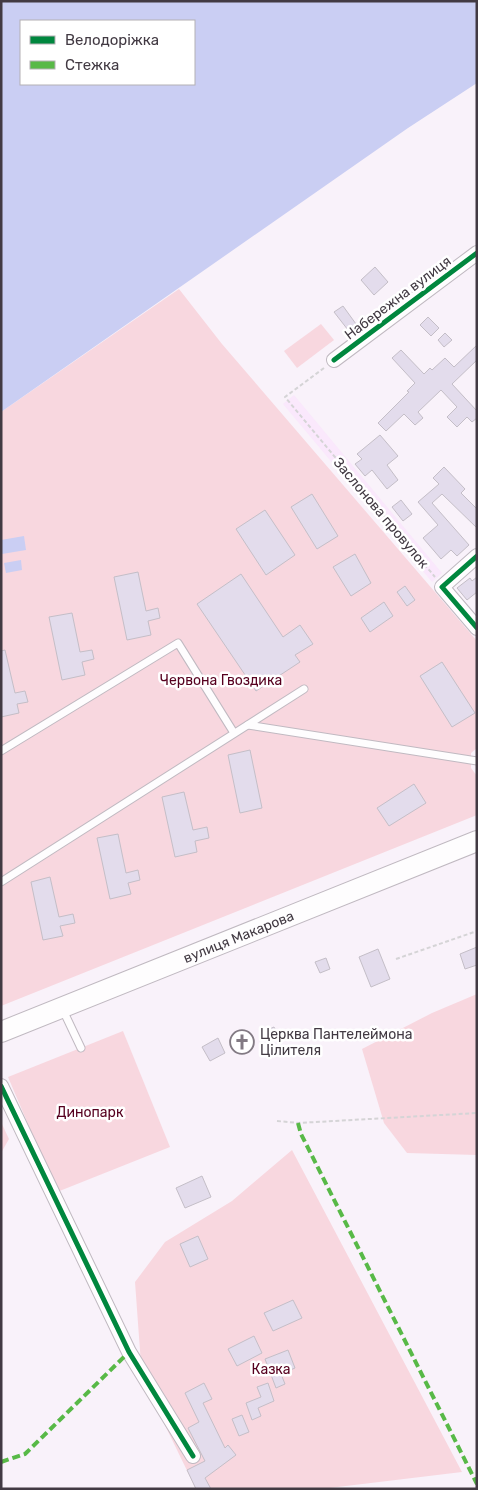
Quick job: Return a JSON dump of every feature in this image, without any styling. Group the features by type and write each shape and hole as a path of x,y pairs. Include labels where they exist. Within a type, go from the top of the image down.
{"main road":[{"name":"вулиця Макарова","path":"1,1032 477,841"}],"street":[{"name":"Набережна вулиця","path":"334,360 477,253"},
{"path":"477,556 442,587 477,628"},
{"path":"1,1086 129,1352 193,1456"}],"lane":[{"path":"1,751 178,643 234,734"},
{"path":"1,882 304,689"},
{"path":"248,725 477,761"},
{"path":"62,1008 81,1048"}],"path":[{"path":"396,959 477,931"},
{"path":"277,1121 298,1123 477,1114"}],"shaded area":[{"path":"294,395 442,573 432,582 283,404"}],"green space":[{"name":"Червона Гвоздика","path":"179,289 222,344 477,641 477,748 471,753 471,768 477,776 477,815 1,1006 1,412"},
{"path":"321,324 334,340 297,368 284,351"},
{"path":"477,994 477,1155 407,1153 384,1123 362,1049 432,1013"},
{"name":"Динопарк","path":"123,1031 170,1147 57,1192 8,1077"},
{"path":"1,1122 9,1139 1,1153"},
{"name":"Казка","path":"292,1150 462,1472 321,1489 196,1489 142,1378 135,1282 165,1242 232,1201"}],"water":[{"path":"1,1 477,1 477,83 408,128 1,412"},
{"path":"24,536 26,550 2,554 1,540"},
{"path":"21,560 22,570 6,573 4,563"}],"building":[{"path":"375,267 388,282 374,295 361,280"},
{"path":"343,306 356,324 348,330 334,312"},
{"path":"428,317 439,328 431,336 420,325"},
{"path":"445,333 452,340 444,347 438,340"},
{"path":"477,345 477,360 452,384 477,411 477,418 472,422 467,417 457,427 447,417 457,407 441,390 418,412 423,418 415,425 404,414 386,431 378,423 409,392 407,391 415,383 392,358 401,350 424,374 430,368 432,370 445,358 454,367"},
{"path":"380,435 398,456 387,465 398,480 387,489 372,470 365,476 355,464 362,459 357,454"},
{"path":"444,467 465,489 461,493 477,509 477,528 442,494 432,503 469,545 457,556 451,550 441,559 423,538 438,525 418,502 439,484 433,478"},
{"path":"312,494 338,536 317,549 291,507"},
{"path":"401,500 412,514 403,521 392,507"},
{"path":"265,510 295,555 266,575 236,529"},
{"path":"355,554 371,583 351,596 333,567"},
{"path":"138,572 146,611 158,608 160,618 148,621 151,635 127,640 114,577"},
{"path":"241,574 283,637 300,625 313,644 295,655 300,662 256,691 197,604"},
{"path":"477,577 477,592 467,600 457,588 470,578 472,581"},
{"path":"405,586 415,600 407,606 397,592"},
{"path":"384,602 393,616 370,632 361,618"},
{"path":"72,613 80,652 92,650 94,659 82,662 85,675 62,680 49,617"},
{"path":"5,650 15,693 25,691 28,702 17,704 19,713 1,717 1,651"},
{"path":"442,662 475,713 452,727 420,676"},
{"path":"250,750 262,808 240,813 228,755"},
{"path":"414,784 426,803 389,826 377,808"},
{"path":"184,792 193,830 207,827 209,838 195,841 197,852 175,857 162,797"},
{"path":"118,834 126,873 138,870 140,880 128,883 131,894 110,899 97,838"},
{"path":"50,877 59,917 73,914 75,923 60,926 63,936 43,940 31,882"},
{"path":"477,947 477,965 465,969 460,954"},
{"name":"Церква Пантелеймона Цілителя","path":"378,949 390,979 371,987 359,957"},
{"path":"326,958 330,969 320,973 315,962"},
{"path":"274,1027 278,1035 270,1040 265,1031"},
{"path":"218,1038 225,1053 210,1061 202,1047"},
{"path":"202,1176 211,1197 185,1208 176,1188"},
{"path":"198,1236 208,1259 190,1267 180,1244"},
{"path":"293,1300 302,1318 273,1331 264,1313"},
{"path":"254,1336 262,1353 237,1366 228,1349"},
{"path":"288,1350 295,1368 281,1374 285,1384 276,1388 265,1359"},
{"path":"204,1383 212,1399 203,1403 225,1448 228,1445 236,1455 205,1478 211,1489 196,1489 187,1470 205,1461 188,1428 199,1422 185,1393"},
{"path":"268,1383 274,1401 258,1408 261,1416 252,1420 246,1403 261,1397 257,1387"},
{"path":"242,1415 249,1432 239,1436 232,1419"}],"marked path":[{"path":"298,1123 301,1134 477,1484"},
{"path":"1,1462 25,1454 129,1352"}],"cycle path":[{"path":"334,360 477,253"},
{"path":"477,556 442,587 477,628"},
{"path":"1,1086 129,1352 193,1456"}],"place":[{"name":"Церква Пантелеймона Цілителя","path":"242,1042"}]}
